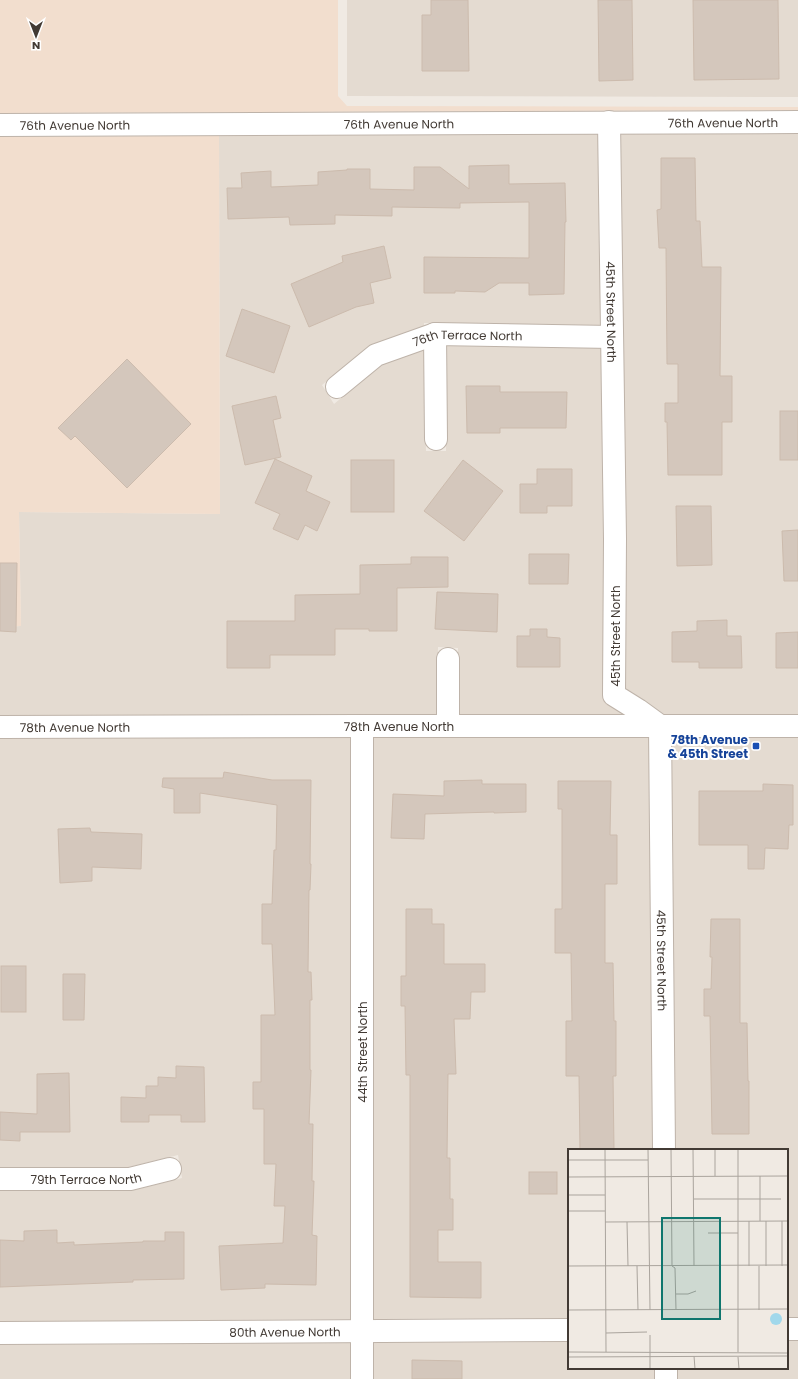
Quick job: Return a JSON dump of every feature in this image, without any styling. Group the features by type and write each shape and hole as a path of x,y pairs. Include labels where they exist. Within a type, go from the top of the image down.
{"street":[{"name":"45th Street North","path":"609,122 615,539 614,695 660,726 664,1149"},
{"name":"76th Avenue North","path":"0,125 798,122"},
{"name":"76th Terrace North","path":"337,387 376,355 435,334 612,337"},
{"path":"435,334 436,439"},
{"path":"448,659 448,726"},
{"name":"44th Street North","path":"362,726 362,1379"},
{"name":"78th Avenue North","path":"0,727 798,726"},
{"name":"79th Terrace North","path":"0,1179 130,1179 170,1169"},
{"name":"80th Avenue North","path":"0,1333 568,1330"}],"shaded area":[{"path":"0,0 338,0 338,96 347,106 798,107 798,110 0,113"},
{"path":"347,0 798,0 798,97 347,96"},
{"path":"798,133 798,715 663,714 625,688 620,134"},
{"path":"599,134 602,325 424,323 424,326 370,345 322,385 334,404 381,365 424,350 426,451 446,451 445,346 602,348 604,695 610,706 624,714 458,715 458,648 438,647 437,715 0,715 0,627 21,626 19,512 220,514 219,136"},
{"path":"354,135 219,136 220,514 19,512 21,626 0,627 0,137"},
{"path":"352,737 351,1319 0,1322 0,1190 130,1191 182,1178 178,1155 129,1167 0,1167 0,739"},
{"path":"373,737 650,738 654,1149 568,1149 568,1318 372,1319"},
{"path":"670,738 798,738 798,1318 788,1318 788,1149 674,1149"},
{"path":"788,1341 798,1341 798,1379 676,1379 676,1369 788,1369"},
{"path":"568,1342 568,1369 655,1369 656,1379 372,1379 372,1343"},
{"path":"351,1343 351,1379 0,1379 0,1345"}],"building":[{"path":"431,0 468,0 469,71 422,71 422,15 431,15"},
{"path":"598,0 632,0 633,80 599,81"},
{"path":"693,0 778,0 779,79 694,80"},
{"path":"661,158 695,158 696,221 700,221 702,267 721,267 720,376 732,376 732,422 722,422 722,475 668,475 667,422 665,422 665,403 678,403 678,364 667,364 666,248 659,248 657,210 661,209"},
{"path":"509,165 509,184 565,183 566,222 564,294 529,295 529,283 499,283 485,292 455,291 455,293 424,293 424,257 529,258 529,202 460,203 460,208 392,207 392,216 335,215 335,224 290,225 289,217 228,219 227,188 242,188 241,173 271,171 271,187 318,185 318,172 347,169 370,169 370,189 414,190 414,167 440,167 469,189 469,166"},
{"path":"384,246 391,278 370,283 374,303 356,307 309,327 291,284 343,262 342,256"},
{"path":"242,309 290,326 274,373 226,356"},
{"path":"127,359 191,424 127,488 75,436 71,440 58,428"},
{"path":"466,386 500,386 500,392 567,392 566,428 500,428 500,433 467,433"},
{"path":"276,396 281,418 273,420 281,457 245,465 232,406"},
{"path":"780,411 798,411 798,460 780,460"},
{"path":"275,459 312,476 306,491 330,502 317,531 305,525 298,540 273,529 280,514 255,503"},
{"path":"351,460 394,460 394,512 351,512"},
{"path":"463,460 503,491 464,541 424,511"},
{"path":"537,469 572,469 572,506 547,506 547,513 520,513 520,484 537,484"},
{"path":"676,506 711,506 712,565 677,566"},
{"path":"798,530 798,581 784,581 782,531"},
{"path":"529,554 569,554 568,584 529,584"},
{"path":"411,557 448,557 448,587 397,588 397,631 335,629 335,655 270,655 270,668 227,668 227,621 295,621 295,595 360,594 360,565 411,564"},
{"path":"0,563 17,563 16,632 0,631"},
{"path":"437,592 498,594 497,632 435,629"},
{"path":"727,620 727,636 741,636 742,668 699,668 699,662 672,662 672,632 697,631 697,621"},
{"path":"530,629 547,629 547,637 560,638 560,667 517,667 517,636 530,636"},
{"path":"798,632 798,668 776,668 776,633"},
{"path":"224,772 272,780 311,780 311,864 309,890 308,972 311,972 312,1000 310,1000 311,1070 309,1124 313,1124 312,1181 314,1181 312,1235 317,1236 316,1285 265,1284 265,1288 221,1290 219,1246 283,1243 285,1206 274,1206 276,1164 264,1164 264,1109 253,1109 253,1082 261,1082 261,1015 275,1015 272,944 262,944 262,904 272,904 274,850 276,850 277,805 200,793 200,813 174,813 174,789 162,787 163,778 223,778"},
{"path":"482,780 482,784 526,784 526,812 425,814 424,839 391,838 393,794 444,796 444,781"},
{"path":"558,781 611,781 610,835 617,835 617,884 605,884 605,963 613,963 614,1021 616,1021 616,1076 613,1076 614,1149 580,1149 579,1076 566,1076 566,1021 572,1021 571,953 555,953 555,909 562,909 562,809 558,809"},
{"path":"763,784 793,785 793,825 789,825 788,849 765,848 764,869 748,869 748,845 699,845 699,791 763,791"},
{"path":"90,828 91,832 142,834 141,869 92,867 92,881 60,883 58,829"},
{"path":"406,909 432,909 432,924 444,924 444,964 485,964 485,992 471,992 470,1019 454,1019 456,1074 448,1074 447,1158 450,1158 450,1199 453,1199 453,1230 438,1230 438,1262 481,1262 481,1298 410,1297 410,1075 406,1075 405,1006 401,1006 401,976 406,976"},
{"path":"711,919 740,919 740,1023 747,1023 749,1134 712,1134 710,1016 704,1016 704,989 711,989"},
{"path":"1,966 26,966 26,1012 1,1012"},
{"path":"63,974 85,974 84,1020 63,1020"},
{"path":"176,1066 204,1067 205,1122 181,1122 181,1115 149,1115 149,1122 121,1122 121,1097 146,1098 146,1086 158,1086 158,1077 176,1078"},
{"path":"69,1073 70,1132 20,1132 20,1141 0,1140 0,1112 37,1114 37,1074"},
{"path":"529,1172 557,1172 557,1194 529,1194"},
{"path":"57,1230 57,1243 74,1242 74,1245 165,1241 165,1232 184,1232 184,1279 133,1280 133,1282 0,1287 0,1240 24,1241 24,1231"},
{"path":"412,1360 462,1361 462,1379 412,1379"}],"place":[{"name":"78th Avenue & 45th Street","path":"756,746"}]}
